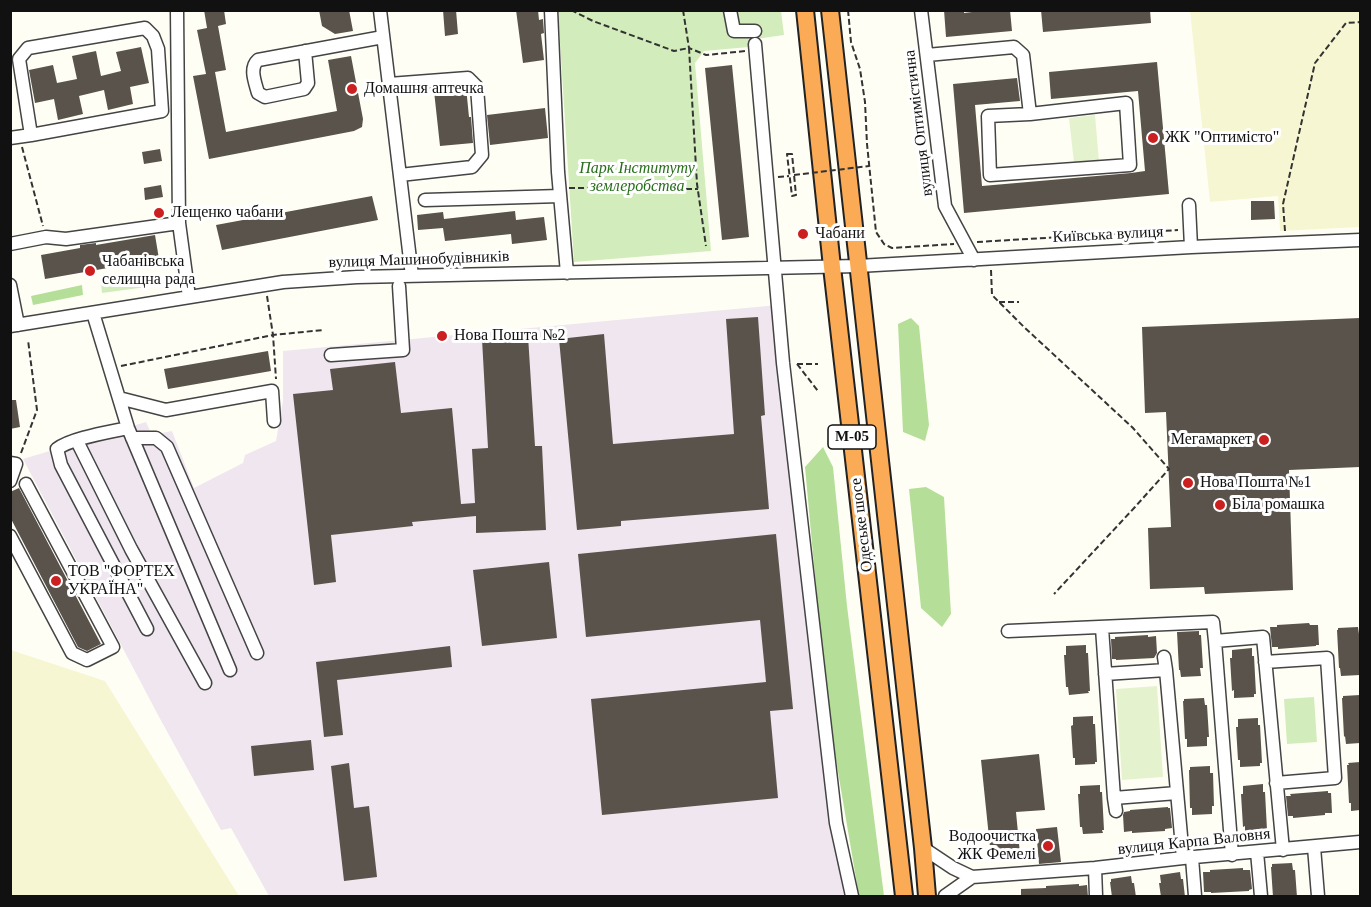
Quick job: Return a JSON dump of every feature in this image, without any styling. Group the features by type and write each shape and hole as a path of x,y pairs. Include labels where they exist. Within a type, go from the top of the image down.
{"highway":[{"name":"Одеське шосе","path":"805,10 904,897"},
{"name":"Одеське шосе","path":"831,14 927,897"}],"street":[{"path":"177,10 179,223 189,297"},
{"path":"380,10 412,276"},
{"path":"551,10 560,192 567,273"},
{"path":"730,10 734,31 755,42 783,363 836,823 852,897"},
{"name":"вулиця Оптимістична","path":"921,10 945,206 974,260"},
{"path":"10,138 31,135 162,111 158,49 153,36 145,28 28,48 19,59 31,135"},
{"path":"305,51 307,87 265,97 258,93 252,67 258,60 305,51 383,37"},
{"path":"927,55 1014,47 1023,55 1030,114"},
{"path":"389,84 468,78 477,87 482,155 471,167 400,175"},
{"path":"1126,103 1130,165 990,175 988,116 1030,114 1126,103"},
{"path":"425,200 560,192"},
{"path":"1189,205 1191,247"},
{"path":"10,243 46,237 66,239 179,223"},
{"name":"Київська вулиця","path":"832,267 1360,240"},
{"name":"вулиця Машинобудівників","path":"14,325 283,282 412,276 832,267"},
{"path":"10,285 14,325"},
{"path":"331,355 403,350 399,286"},
{"path":"93,313 130,433 230,670"},
{"path":"119,398 166,410 272,391 274,422"},
{"path":"147,629 61,465 57,449 62,446 77,441 130,433 156,438 166,447 257,653"},
{"path":"77,441 131,549 205,683"},
{"path":"10,481 13,464"},
{"path":"10,536 72,653 87,660 113,647 26,484"},
{"path":"1008,631 1213,622 1233,855"},
{"path":"1102,628 1115,804 1177,793"},
{"path":"1215,641 1263,638 1283,850"},
{"path":"1265,662 1327,654 1335,783 1276,783"},
{"path":"1164,657 1177,793 1195,897"},
{"path":"1105,674 1166,670"},
{"name":"вулиця Карпа Валовня","path":"972,877 1095,868 1360,842"},
{"path":"1314,847 1318,897"},
{"path":"923,848 953,868 972,877 945,897"},
{"path":"1257,852 1261,897"},
{"path":"1095,868 1096,897"}],"path":[{"path":"571,10 593,21 674,51 689,48 706,55 755,42"},
{"path":"683,10 689,48 698,189 706,246"},
{"path":"848,10 851,42 860,69 865,102 876,231 884,244 892,248 1190,229"},
{"path":"1286,243 1283,204 1315,63 1346,23 1360,22"},
{"path":"787,154 792,154 796,195 792,196 789,176 787,154"},
{"path":"794,176 869,166"},
{"path":"778,177 789,176"},
{"path":"560,192 698,189"},
{"path":"991,270 992,295 1133,428 1169,469 1054,594"},
{"path":"267,296 273,334 276,378 272,391"},
{"path":"999,302 1019,302"},
{"path":"110,368 273,334 323,330"},
{"path":"13,464 37,410 28,340"},
{"path":"783,363 818,364"},
{"path":"797,364 818,391"}],"shaded area":[{"path":"778,305 844,896 269,896 231,828 221,830 23,459 146,422 152,435 172,431 194,488 243,463 245,455 276,441 283,401 283,351"}],"green space":[{"name":"Парк Інституту землеробства","path":"558,11 781,11 784,35 749,40 749,47 704,51 695,63 711,251 574,262"},
{"path":"1190,11 1360,11 1360,227 1280,231 1278,196 1210,202"},
{"path":"1095,115 1099,161 1074,163 1069,118"},
{"path":"153,277 154,286 102,293 101,283"},
{"path":"82,285 83,295 33,305 31,296"},
{"path":"911,318 919,326 929,425 925,441 903,432 898,324"},
{"path":"823,447 833,467 847,606 884,896 859,896 827,707 805,467"},
{"path":"926,487 944,497 951,614 942,627 921,608 909,489"},
{"path":"11,650 105,681 239,896 11,896"},
{"path":"1157,686 1163,777 1122,780 1116,689"},
{"path":"1314,697 1317,742 1287,744 1284,699"}],"building":[{"path":"204,10 224,10 226,24 218,26 226,70 215,72 226,132 337,111 328,60 351,56 363,119 362,127 354,131 209,159 193,76 206,74 197,30 207,28"},
{"path":"319,10 349,10 353,31 335,34 322,26"},
{"path":"443,10 456,10 458,34 445,36"},
{"path":"516,10 538,10 539,20 543,19 544,33 541,34 544,60 523,63"},
{"path":"944,10 964,10 964,13 1010,10 1012,31 946,37"},
{"path":"1041,10 1150,10 1151,23 1043,32"},
{"path":"141,47 149,83 130,87 133,104 108,110 104,90 79,96 83,114 58,120 54,99 35,103 29,70 53,65 57,83 77,79 72,56 96,51 101,76 121,71 116,52"},
{"name":"ЖК \"Оптимісто\"","path":"1157,62 1169,194 964,213 953,84 1017,78 1020,101 975,105 982,186 1131,173 1145,171 1138,91 1051,99 1049,72"},
{"path":"732,65 749,237 722,240 705,68"},
{"path":"466,87 473,143 440,146 434,91"},
{"path":"545,108 548,138 490,145 487,115"},
{"path":"160,149 162,161 144,164 142,152"},
{"path":"161,185 163,197 145,200 144,188"},
{"path":"372,196 378,220 222,250 216,225"},
{"path":"1251,201 1274,201 1275,219 1251,220"},
{"path":"515,211 516,220 544,217 547,240 512,244 511,234 445,241 443,228 418,230 417,215 443,212 444,219"},
{"path":"155,235 159,259 45,279 41,255 80,248 80,245 96,243 96,245"},
{"path":"758,317 765,415 761,416 769,509 621,521 621,526 577,530 559,339 604,334 613,444 734,434 726,319"},
{"name":"Мегамаркет","path":"1360,318 1360,467 1289,470 1293,590 1205,594 1204,587 1150,589 1148,528 1171,527 1166,412 1145,413 1142,327"},
{"path":"528,336 535,446 542,446 546,530 476,533 476,516 412,522 413,526 331,535 336,582 314,585 293,394 333,390 330,369 395,362 401,413 452,408 461,504 475,503 472,449 488,448 482,339"},
{"path":"268,351 271,371 168,389 164,369"},
{"path":"10,400 16,400 20,427 10,429"},
{"name":"ТОВ \"ФОРТЕХ УКРАЇНА\"","path":"19,488 101,644 87,651 78,647 10,517 10,492"},
{"path":"776,534 793,709 770,711 778,798 602,815 591,699 766,682 760,620 586,637 578,554"},
{"path":"549,562 557,638 482,646 473,570"},
{"path":"1309,623 1318,625 1319,645 1278,649 1278,647 1272,647 1270,627"},
{"path":"1358,627 1360,675 1341,676 1337,630 1338,628"},
{"path":"1199,631 1203,668 1200,668 1201,676 1181,677 1177,632"},
{"path":"1148,635 1148,637 1156,636 1157,653 1154,658 1112,659 1111,639"},
{"path":"1086,645 1090,691 1069,695 1068,687 1066,687 1064,655 1066,655 1066,646"},
{"path":"450,646 452,667 337,680 343,735 324,737 316,662"},
{"path":"1252,648 1256,694 1254,697 1234,698 1230,658 1232,658 1232,650"},
{"path":"1360,695 1360,743 1346,744 1342,698 1343,696"},
{"path":"1204,698 1205,705 1207,705 1209,737 1207,737 1207,746 1187,747 1183,701 1184,699"},
{"path":"1093,716 1097,762 1075,765 1071,726 1073,717"},
{"path":"1258,718 1262,763 1260,766 1240,767 1236,727 1238,727 1238,719"},
{"path":"311,740 314,770 254,776 251,746"},
{"path":"1039,754 1045,810 1016,812 1020,854 991,857 981,760"},
{"path":"1360,762 1360,810 1351,811 1347,765"},
{"path":"349,763 354,808 369,806 377,877 344,881 331,766"},
{"path":"1210,766 1210,773 1213,773 1214,806 1212,806 1212,814 1192,815 1190,767"},
{"path":"1263,784 1266,833 1245,834 1241,794 1243,794 1243,786"},
{"path":"1100,785 1103,833 1083,834 1082,827 1080,827 1078,794 1080,794 1080,786"},
{"path":"1328,791 1331,793 1332,813 1293,818 1293,816 1288,816 1286,796"},
{"path":"1168,807 1172,828 1165,829 1165,831 1124,832 1124,812"},
{"name":"Водоочистка ЖК Фемелі","path":"1057,827 1061,862 1039,864 1036,829"},
{"path":"1292,863 1293,870 1295,870 1297,897 1273,897 1272,864"},
{"path":"1243,868 1243,870 1250,870 1252,889 1249,891 1204,892 1203,872"},
{"path":"1180,872 1185,897 1161,897 1160,875"},
{"path":"1131,876 1136,897 1112,897 1111,879"},
{"path":"1079,884 1079,886 1087,885 1088,897 1021,897 1021,889"}],"place":[{"name":"Домашня аптечка","path":"352,89"},
{"name":"ЖК \"Оптимісто\"","path":"1153,138"},
{"name":"Лещенко чабани","path":"159,213"},
{"name":"Чабани","path":"803,234"},
{"name":"Чабанівська селищна рада","path":"90,271"},
{"name":"Нова Пошта №2","path":"442,336"},
{"name":"Мегамаркет","path":"1264,440"},
{"name":"Нова Пошта №1","path":"1188,483"},
{"name":"Біла ромашка","path":"1220,505"},
{"name":"ТОВ \"ФОРТЕХ УКРАЇНА\"","path":"56,581"},
{"name":"Водоочистка ЖК Фемелі","path":"1048,846"}]}
